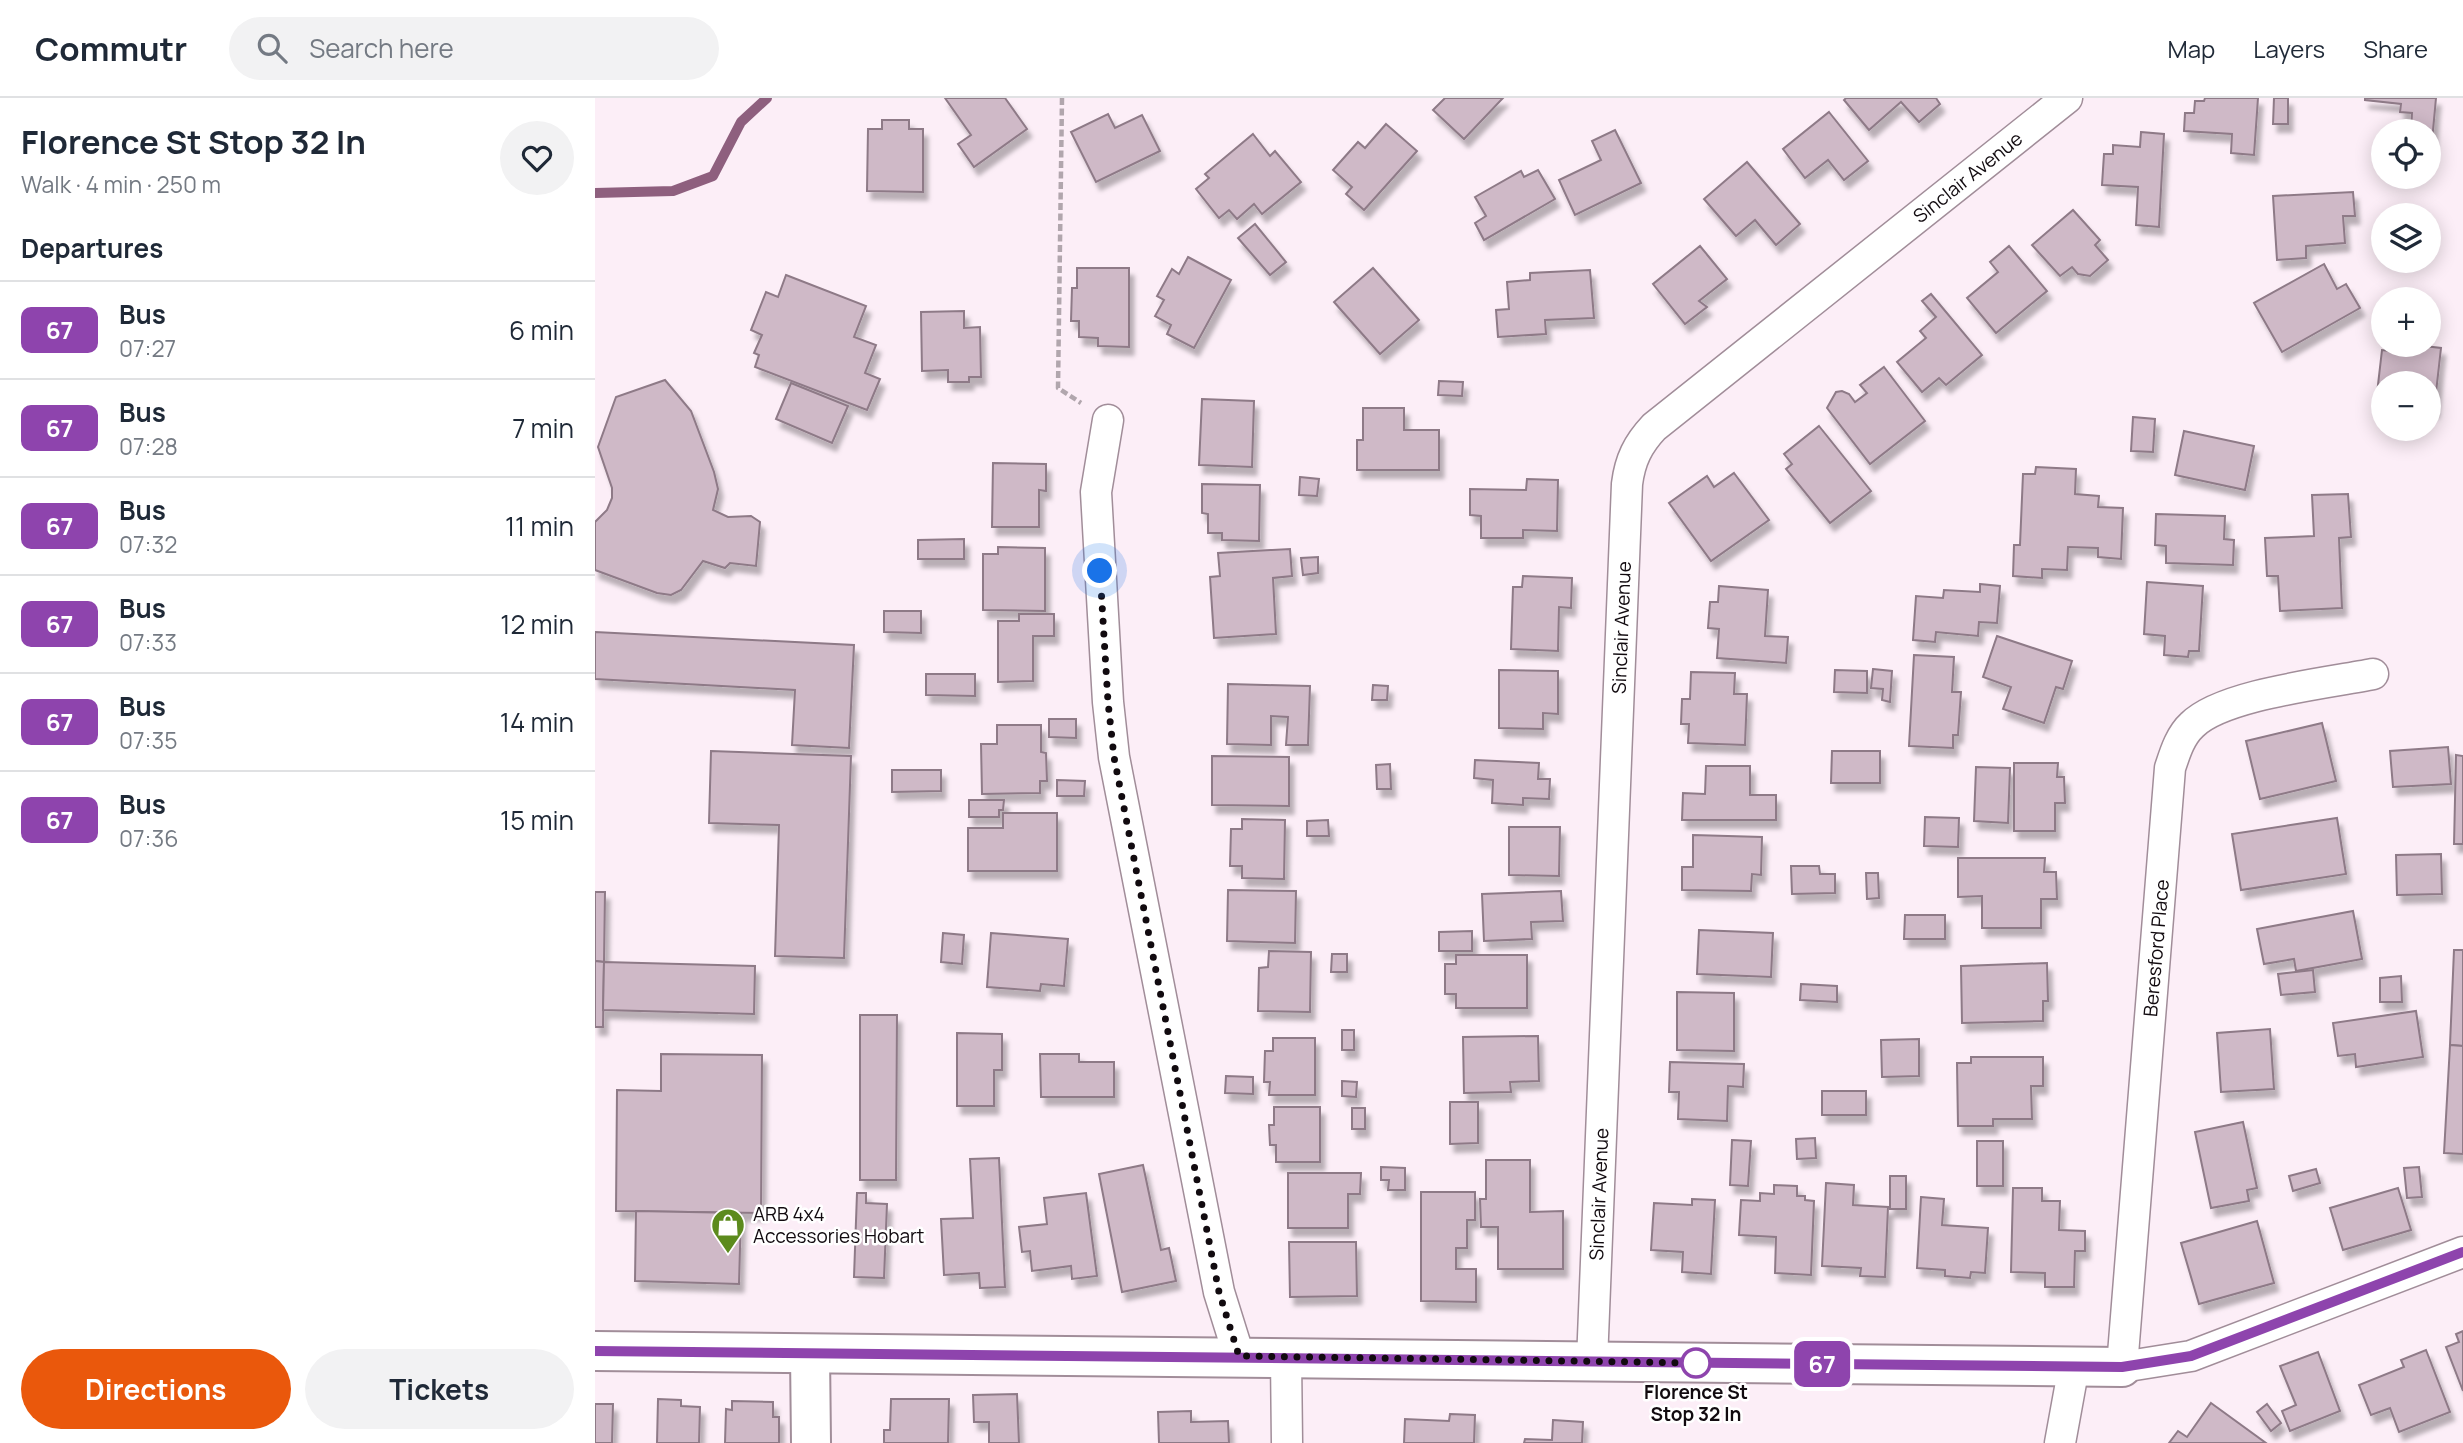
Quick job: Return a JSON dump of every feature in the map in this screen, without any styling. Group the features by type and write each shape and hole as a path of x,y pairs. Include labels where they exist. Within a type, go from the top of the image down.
{"street":[{"name":"Sinclair Avenue","path":"1592,1362 1627,484 1633,455 1654,427 2067,98"},
{"path":"1108,420 1096,492 1108,702 1114,757 1219,1292 1239,1356"},
{"name":"Beresford Place","path":"2122,1367 2169,782 2176,751 2183,735 2193,723 2224,707 2250,698 2373,674"},
{"path":"595,1351 2122,1367 2191,1356 2463,1252"},
{"path":"810,1354 811,1443"},
{"path":"1286,1358 1287,1443"},
{"path":"2060,1443 2074,1366"}],"path":[{"path":"1062,98 1058,388 1108,420"}],"building":[{"path":"945,98 1005,98 1027,129 974,167 958,144 971,135"},
{"path":"1445,98 1503,98 1464,139 1433,110"},
{"path":"1936,98 1940,104 1919,122 1901,102 1869,130 1844,100"},
{"path":"2205,98 2258,98 2254,155 2231,153 2232,134 2184,131 2185,113 2194,113 2195,101 2204,101"},
{"path":"2274,98 2288,98 2288,124 2273,124"},
{"path":"2436,98 2434,119 2412,119 2412,113 2400,112 2401,104 2365,100"},
{"path":"1829,112 1868,161 1844,180 1828,160 1805,178 1783,149"},
{"path":"1108,114 1115,128 1142,115 1160,151 1096,182 1071,132"},
{"path":"882,120 909,120 909,129 923,129 923,192 867,191 868,129 882,129"},
{"path":"1386,124 1417,151 1364,210 1346,194 1352,187 1333,170 1358,142 1365,148"},
{"path":"1615,130 1641,183 1575,215 1559,180 1601,160 1592,141"},
{"path":"2141,132 2164,134 2159,227 2136,225 2138,187 2102,185 2104,154 2113,154 2113,145 2140,147"},
{"path":"1253,134 1270,156 1275,151 1301,182 1262,214 1254,204 1237,219 1229,210 1219,218 1196,189 1209,178 1205,174"},
{"path":"1747,162 1800,224 1776,245 1755,220 1736,236 1704,199"},
{"path":"1538,170 1555,199 1484,240 1475,223 1486,216 1475,197 1521,171 1524,177"},
{"path":"2353,192 2355,216 2343,216 2345,243 2306,246 2306,258 2277,260 2273,196"},
{"path":"2073,210 2100,240 2095,245 2108,260 2090,276 2078,274 2072,267 2060,276 2032,245"},
{"path":"1255,224 1286,262 1270,275 1238,238"},
{"path":"1700,246 1727,279 1699,301 1707,307 1685,324 1653,284"},
{"path":"2009,246 2047,291 1996,333 1967,298 1998,272 1990,262"},
{"path":"1188,257 1231,280 1194,348 1167,334 1171,325 1155,316 1164,300 1157,296 1172,269 1179,274"},
{"path":"2324,264 2337,289 2346,284 2360,308 2282,352 2254,303"},
{"path":"1077,268 1129,268 1129,347 1098,346 1098,338 1079,337 1079,321 1071,321 1072,288 1077,288"},
{"path":"1373,268 1419,320 1380,354 1334,302"},
{"path":"1590,270 1594,318 1545,320 1546,334 1498,337 1496,310 1509,309 1507,282 1530,280 1530,273"},
{"path":"786,275 866,306 854,337 876,345 865,373 880,379 867,410 755,367 759,355 754,353 762,335 751,330 766,292 778,297"},
{"path":"1931,294 1982,355 1946,385 1939,378 1922,392 1897,362 1926,338 1920,331 1936,317 1922,301"},
{"path":"964,311 964,328 980,327 981,377 969,377 969,382 948,382 948,370 922,371 921,312"},
{"path":"2381,357 2440,357 2438,371 2380,371"},
{"path":"1884,367 1925,421 1870,464 1827,408 1836,392 1849,394 1855,402 1867,393 1860,385"},
{"path":"665,380 691,411 714,472 718,489 713,510 728,517 751,516 760,522 756,566 730,563 725,568 703,561 681,590 671,595 657,593 595,570 595,522 607,510 612,498 612,488 598,447 616,397"},
{"path":"1439,381 1463,382 1462,396 1438,395"},
{"path":"791,383 848,406 832,443 776,419"},
{"path":"1202,399 1254,401 1252,467 1199,465"},
{"path":"1363,408 1404,408 1404,430 1439,430 1439,470 1357,470 1357,440 1363,440"},
{"path":"2133,417 2155,419 2153,452 2131,451"},
{"path":"1819,426 1871,491 1830,523 1786,469 1792,464 1784,454"},
{"path":"2184,431 2254,446 2245,490 2175,475"},
{"path":"993,463 1046,464 1046,491 1039,490 1039,527 992,527"},
{"path":"2036,467 2076,469 2075,494 2099,496 2098,507 2123,508 2121,559 2098,557 2098,548 2068,547 2067,570 2042,569 2042,578 2013,576 2014,545 2020,545 2023,474 2035,474"},
{"path":"1734,473 1769,520 1711,561 1669,503 1707,476 1714,487"},
{"path":"1300,477 1319,479 1317,496 1299,495"},
{"path":"1527,479 1558,480 1557,531 1523,530 1523,538 1481,538 1481,516 1470,515 1470,489 1526,490"},
{"path":"1202,484 1260,485 1259,541 1222,540 1222,533 1208,533 1208,514 1202,513"},
{"path":"2348,494 2351,537 2339,538 2342,608 2280,611 2278,576 2267,576 2265,538 2314,536 2312,495"},
{"path":"2156,514 2225,516 2224,539 2234,540 2233,565 2166,563 2166,546 2155,545"},
{"path":"964,539 964,559 918,559 918,540"},
{"path":"998,547 1045,548 1045,611 983,610 983,554 998,554"},
{"path":"1290,549 1292,576 1273,578 1276,634 1214,638 1210,577 1220,576 1218,553"},
{"path":"1318,557 1318,573 1303,575 1301,558"},
{"path":"1523,576 1572,578 1571,608 1559,607 1558,651 1511,649 1513,587 1522,587"},
{"path":"2147,582 2203,586 2199,651 2189,651 2188,657 2164,655 2165,636 2144,634"},
{"path":"1980,584 2000,586 1997,623 1979,622 1978,636 1936,632 1935,642 1913,640 1916,596 1943,598 1944,590 1980,592"},
{"path":"1719,586 1768,590 1765,636 1788,637 1786,663 1717,658 1719,629 1708,628 1710,602 1718,602"},
{"path":"884,611 921,611 921,633 884,632"},
{"path":"1019,614 1054,614 1054,636 1033,636 1033,681 998,682 998,621 1019,621"},
{"path":"595,632 854,645 849,748 792,745 795,690 595,679"},
{"path":"1997,636 2072,661 2063,689 2056,687 2044,723 2003,709 2011,687 1983,677"},
{"path":"1914,655 1954,657 1952,692 1961,692 1958,735 1953,735 1953,748 1909,746"},
{"path":"1873,669 1892,671 1890,702 1882,700 1883,689 1871,688"},
{"path":"1499,670 1558,671 1558,714 1543,713 1543,729 1499,728"},
{"path":"1835,670 1867,671 1867,693 1834,692"},
{"path":"1691,672 1735,673 1734,694 1747,694 1745,745 1688,743 1689,724 1681,724 1682,699 1690,699"},
{"path":"926,674 975,674 975,696 926,695"},
{"path":"1228,684 1310,686 1308,745 1286,745 1288,717 1271,716 1271,745 1227,744"},
{"path":"1373,685 1388,686 1387,700 1372,700"},
{"path":"1049,719 1076,719 1076,738 1049,737"},
{"path":"2322,723 2336,781 2260,799 2246,741"},
{"path":"997,725 1041,725 1041,752 1046,753 1047,781 1040,781 1040,793 982,794 981,744 997,744"},
{"path":"2448,747 2451,784 2393,787 2390,751"},
{"path":"711,751 851,756 844,958 775,956 779,825 709,823"},
{"path":"1832,751 1880,751 1880,783 1831,783"},
{"path":"2456,755 2463,756 2463,844 2454,844"},
{"path":"1212,756 1289,757 1289,806 1212,805"},
{"path":"1475,760 1539,763 1538,779 1550,779 1549,799 1523,798 1523,805 1492,803 1493,780 1474,778"},
{"path":"2014,763 2058,763 2057,777 2064,777 2065,803 2055,803 2055,831 2014,831"},
{"path":"1390,764 1391,789 1377,789 1376,765"},
{"path":"1706,766 1750,766 1750,795 1776,795 1776,820 1682,820 1683,793 1705,794"},
{"path":"1976,767 2010,768 2008,823 1974,821"},
{"path":"892,770 941,770 941,791 892,792"},
{"path":"1057,780 1085,781 1084,796 1057,796"},
{"path":"969,800 1004,800 1003,810 999,810 999,817 969,817"},
{"path":"1003,813 1057,813 1057,871 968,871 968,828 1003,828"},
{"path":"1925,817 1959,818 1958,847 1924,846"},
{"path":"2337,818 2346,874 2241,890 2232,834"},
{"path":"1242,819 1285,820 1284,879 1242,878 1242,866 1230,866 1231,829 1242,829"},
{"path":"1328,820 1329,836 1307,836 1307,821"},
{"path":"1509,827 1560,827 1559,876 1509,875"},
{"path":"1693,835 1762,837 1761,875 1752,874 1751,891 1682,890 1682,867 1693,867"},
{"path":"2441,854 2442,894 2397,895 2396,855"},
{"path":"1958,858 2045,858 2044,872 2056,872 2057,899 2041,899 2041,928 1982,928 1982,896 1958,897"},
{"path":"1791,866 1819,866 1820,874 1835,874 1835,893 1792,894"},
{"path":"1866,873 1878,873 1879,898 1867,899"},
{"path":"1228,890 1296,891 1295,943 1227,941"},
{"path":"1561,891 1563,921 1531,922 1532,939 1484,941 1482,894"},
{"path":"595,892 605,892 604,962 595,961"},
{"path":"2353,911 2362,959 2296,971 2294,959 2264,964 2257,929"},
{"path":"1905,915 1945,915 1945,939 1904,939"},
{"path":"1699,930 1773,933 1771,977 1697,974"},
{"path":"1472,931 1472,951 1439,951 1439,932"},
{"path":"943,933 964,935 962,964 941,962"},
{"path":"991,933 1068,939 1064,986 1041,984 1040,991 987,987"},
{"path":"2454,950 2463,950 2463,1046 2450,1045"},
{"path":"1269,951 1311,952 1310,1012 1258,1011 1259,968 1268,967"},
{"path":"1332,954 1347,954 1347,972 1331,972"},
{"path":"1456,955 1527,955 1527,1008 1456,1008 1456,994 1445,994 1445,964 1456,964"},
{"path":"595,961 604,962 603,1027 595,1027"},
{"path":"604,962 755,966 754,1014 603,1010"},
{"path":"2047,963 2048,1001 2043,1001 2043,1021 1962,1023 1961,966"},
{"path":"2313,970 2315,992 2281,995 2278,974"},
{"path":"2401,976 2402,1002 2380,1002 2380,978"},
{"path":"1801,984 1837,986 1837,1002 1800,1000"},
{"path":"1677,992 1734,993 1734,1051 1677,1050"},
{"path":"2416,1011 2423,1057 2356,1067 2355,1054 2338,1056 2333,1023"},
{"path":"860,1015 897,1015 896,1180 860,1180"},
{"path":"2270,1029 2274,1089 2221,1092 2217,1033"},
{"path":"1342,1030 1354,1030 1354,1050 1342,1050"},
{"path":"957,1033 1002,1034 1002,1070 994,1070 994,1106 957,1106"},
{"path":"1538,1036 1539,1081 1510,1082 1511,1092 1464,1093 1463,1037"},
{"path":"1273,1038 1315,1038 1315,1095 1269,1095 1270,1082 1264,1082 1265,1051 1273,1051"},
{"path":"1919,1039 1919,1076 1882,1077 1881,1040"},
{"path":"2450,1045 2463,1046 2463,1154 2444,1153"},
{"path":"661,1054 762,1055 761,1213 616,1211 617,1090 661,1091"},
{"path":"1040,1054 1079,1054 1079,1062 1114,1062 1114,1097 1041,1097"},
{"path":"1971,1057 2043,1057 2043,1086 2031,1086 2032,1119 1993,1119 1993,1126 1958,1126 1957,1063 1971,1063"},
{"path":"1670,1062 1744,1064 1743,1087 1728,1086 1727,1121 1678,1119 1679,1092 1669,1092"},
{"path":"1226,1076 1253,1077 1253,1094 1225,1093"},
{"path":"1342,1081 1357,1082 1356,1097 1342,1096"},
{"path":"1822,1091 1866,1091 1866,1115 1822,1115"},
{"path":"1450,1102 1478,1102 1478,1143 1450,1144"},
{"path":"1274,1107 1320,1107 1320,1162 1276,1162 1276,1145 1270,1145 1269,1125 1274,1125"},
{"path":"1352,1108 1365,1108 1365,1129 1352,1129"},
{"path":"2243,1122 2257,1188 2247,1190 2249,1201 2211,1208 2195,1132"},
{"path":"1815,1138 1816,1158 1797,1159 1796,1139"},
{"path":"1732,1140 1751,1141 1748,1186 1730,1185"},
{"path":"1977,1141 2003,1141 2003,1186 1977,1186"},
{"path":"999,1158 1005,1287 980,1288 979,1273 944,1275 941,1219 973,1218 970,1159"},
{"path":"1486,1160 1530,1160 1530,1212 1563,1211 1563,1269 1498,1269 1498,1227 1481,1227 1480,1199 1486,1199"},
{"path":"1143,1165 1161,1250 1169,1248 1176,1281 1122,1292 1099,1174"},
{"path":"1381,1167 1405,1168 1405,1190 1388,1190 1389,1180 1381,1180"},
{"path":"2419,1167 2422,1197 2407,1198 2404,1168"},
{"path":"2316,1169 2320,1183 2293,1191 2289,1176"},
{"path":"1288,1173 1361,1173 1360,1194 1348,1194 1348,1228 1288,1228"},
{"path":"1890,1176 1906,1176 1906,1209 1890,1209"},
{"path":"1826,1183 1854,1185 1853,1205 1888,1207 1885,1277 1860,1276 1861,1268 1822,1266"},
{"path":"1774,1185 1797,1186 1797,1196 1805,1196 1805,1200 1814,1201 1811,1275 1775,1273 1776,1237 1739,1235 1741,1200 1760,1201 1760,1193 1774,1194"},
{"path":"2013,1188 2042,1188 2042,1201 2060,1201 2059,1230 2085,1231 2085,1251 2075,1251 2074,1287 2045,1287 2045,1273 2011,1272"},
{"path":"2398,1188 2411,1230 2343,1250 2330,1208"},
{"path":"1421,1192 1475,1192 1475,1220 1467,1220 1467,1248 1456,1248 1456,1269 1476,1269 1476,1302 1421,1301"},
{"path":"857,1193 866,1193 866,1203 887,1204 884,1278 854,1277"},
{"path":"1086,1193 1097,1276 1072,1279 1071,1266 1032,1271 1030,1251 1022,1252 1019,1227 1047,1224 1044,1198"},
{"path":"1921,1197 1944,1199 1942,1225 1988,1228 1985,1273 1971,1272 1970,1278 1945,1276 1945,1270 1917,1268"},
{"path":"1692,1199 1715,1200 1711,1274 1682,1272 1683,1252 1651,1250 1654,1203 1692,1205"},
{"path":"636,1211 741,1213 739,1284 635,1281"},
{"path":"2257,1221 2274,1283 2199,1304 2181,1243"},
{"path":"1289,1242 1356,1242 1357,1296 1290,1297"},
{"path":"2463,1331 2463,1391 2446,1347 2459,1342 2456,1334"},
{"path":"2426,1350 2450,1412 2399,1432 2390,1408 2371,1415 2359,1385 2404,1367 2401,1360"},
{"path":"2318,1352 2340,1411 2290,1431 2282,1411 2296,1405 2280,1366"},
{"path":"1017,1394 1019,1443 989,1443 989,1422 974,1422 973,1395"},
{"path":"658,1399 681,1400 681,1406 700,1407 699,1443 657,1443"},
{"path":"891,1399 949,1399 948,1443 884,1443 884,1430 890,1430"},
{"path":"732,1401 773,1402 773,1417 779,1417 779,1443 725,1443 726,1409 732,1410"},
{"path":"2211,1403 2266,1443 2169,1443 2178,1431 2187,1437"},
{"path":"595,1404 613,1404 612,1443 595,1443"},
{"path":"2267,1404 2281,1423 2271,1431 2257,1412"},
{"path":"1191,1411 1191,1422 1228,1421 1229,1443 1159,1443 1158,1412"},
{"path":"1450,1414 1475,1415 1474,1443 1404,1443 1405,1419 1449,1421"},
{"path":"1553,1420 1583,1422 1582,1443 1524,1443 1525,1439 1552,1440"}],"waterway":[{"path":"595,193 673,191 713,176 741,122 767,98"}],"bus line":[{"name":"67","path":"595,1351 2122,1367 2191,1356 2463,1252"}],"place":[{"name":"ARB 4x4 Accessories Hobart","path":"728,1255"},
{"name":"Florence St Stop 32 In","path":"1696,1363"}],"route":[{"path":"1100,571 1108,702 1121,802 1219,1292 1239,1356 1699,1363 1696,1363"}]}
